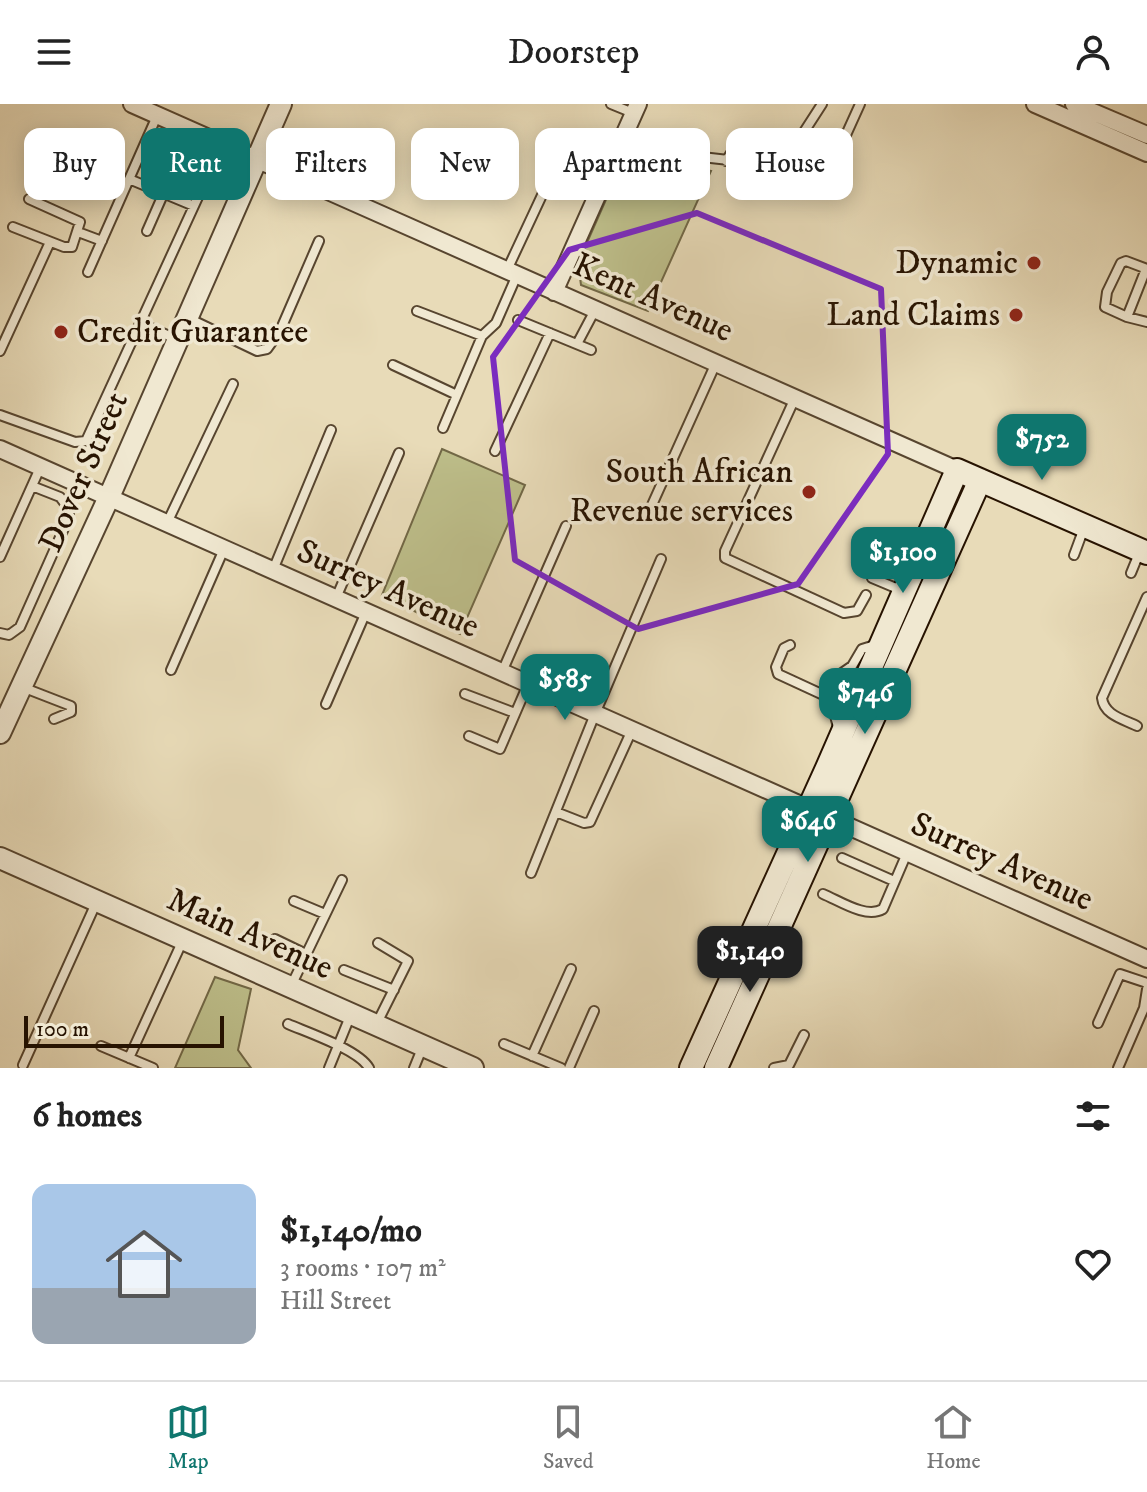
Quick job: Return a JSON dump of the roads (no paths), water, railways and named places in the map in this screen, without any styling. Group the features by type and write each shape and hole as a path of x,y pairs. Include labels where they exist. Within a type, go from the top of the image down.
{"main road":[{"name":"Kent Avenue","path":"957,470 1144,552"},
{"path":"691,1068 957,470"},
{"path":"716,1068 980,480"}],"street":[{"name":"Dover Street","path":"1,727 109,497 281,104"},
{"path":"1035,104 1147,153"},
{"path":"1074,104 1147,135"},
{"name":"Kent Avenue","path":"145,108 957,470"},
{"path":"627,128 636,109"},
{"path":"554,292 595,200"},
{"name":"Surrey Avenue","path":"0,449 1147,959"},
{"name":"Main Avenue","path":"0,858 473,1068"}],"lane":[{"path":"807,128 822,104"},
{"path":"849,128 860,104"},
{"path":"615,105 636,109"},
{"path":"88,272 129,179 145,108"},
{"path":"710,158 726,161"},
{"path":"129,179 141,184"},
{"path":"13,227 64,247 72,247 80,222 77,218 32,200"},
{"path":"147,231 162,200"},
{"path":"180,200 194,206"},
{"path":"0,415 75,442 86,441 197,200"},
{"path":"443,428 482,336 496,323 512,273 542,200"},
{"path":"78,232 102,241"},
{"path":"188,318 257,351 267,349 280,331 319,241"},
{"path":"0,351 50,242"},
{"path":"1127,317 1147,269 1126,261 1121,263 1107,292 1105,307 1127,317 1147,322"},
{"path":"577,344 595,310"},
{"path":"417,311 482,336"},
{"path":"518,320 591,350"},
{"path":"140,323 178,339"},
{"path":"495,451 550,333"},
{"path":"647,516 716,363"},
{"path":"393,365 457,395"},
{"path":"167,523 233,384"},
{"path":"795,398 725,551 725,558 844,613 857,611 866,595"},
{"path":"273,570 331,430"},
{"path":"336,598 399,453"},
{"path":"0,557 40,468"},
{"path":"0,633 9,635 20,627 69,517 69,509 60,497 32,486"},
{"path":"502,672 566,526"},
{"path":"1074,555 1085,527"},
{"path":"171,670 224,549"},
{"path":"1131,573 1144,552"},
{"path":"531,873 661,559"},
{"path":"872,578 903,592"},
{"path":"1137,726 1107,712 1102,698 1147,597"},
{"path":"326,704 366,612"},
{"path":"790,645 784,648 776,667 778,674 831,695 840,736"},
{"path":"843,673 852,666 862,649 880,645"},
{"path":"469,736 500,749 528,684"},
{"path":"22,687 71,706 71,712 54,719"},
{"path":"465,694 515,713"},
{"path":"556,812 584,823 594,817 632,730"},
{"path":"823,894 869,913 877,913 883,909 907,853"},
{"path":"842,858 894,881"},
{"path":"290,987 342,880"},
{"path":"23,1065 98,901"},
{"path":"294,901 325,914"},
{"path":"129,1058 183,939"},
{"path":"275,939 306,954"},
{"path":"376,1025 408,961 378,943"},
{"path":"532,1056 571,969"},
{"path":"344,970 394,990"},
{"path":"1098,1023 1120,974 1147,983"},
{"path":"1118,1068 1144,1008 1147,989"},
{"path":"569,1068 594,1011"},
{"path":"329,1068 351,1014"},
{"path":"288,1024 338,1046 362,1060 369,1068"},
{"path":"774,1068 789,1065 804,1035"},
{"path":"504,1044 561,1068"},
{"path":"101,1046 153,1068"},
{"path":"414,1068 423,1046"}],"place":[{"name":"Dynamic","path":"1034,263"},
{"name":"Land Claims","path":"1016,315"},
{"name":"Credit Guarantee","path":"61,332"},
{"name":"South African Revenue services","path":"809,492"}]}
